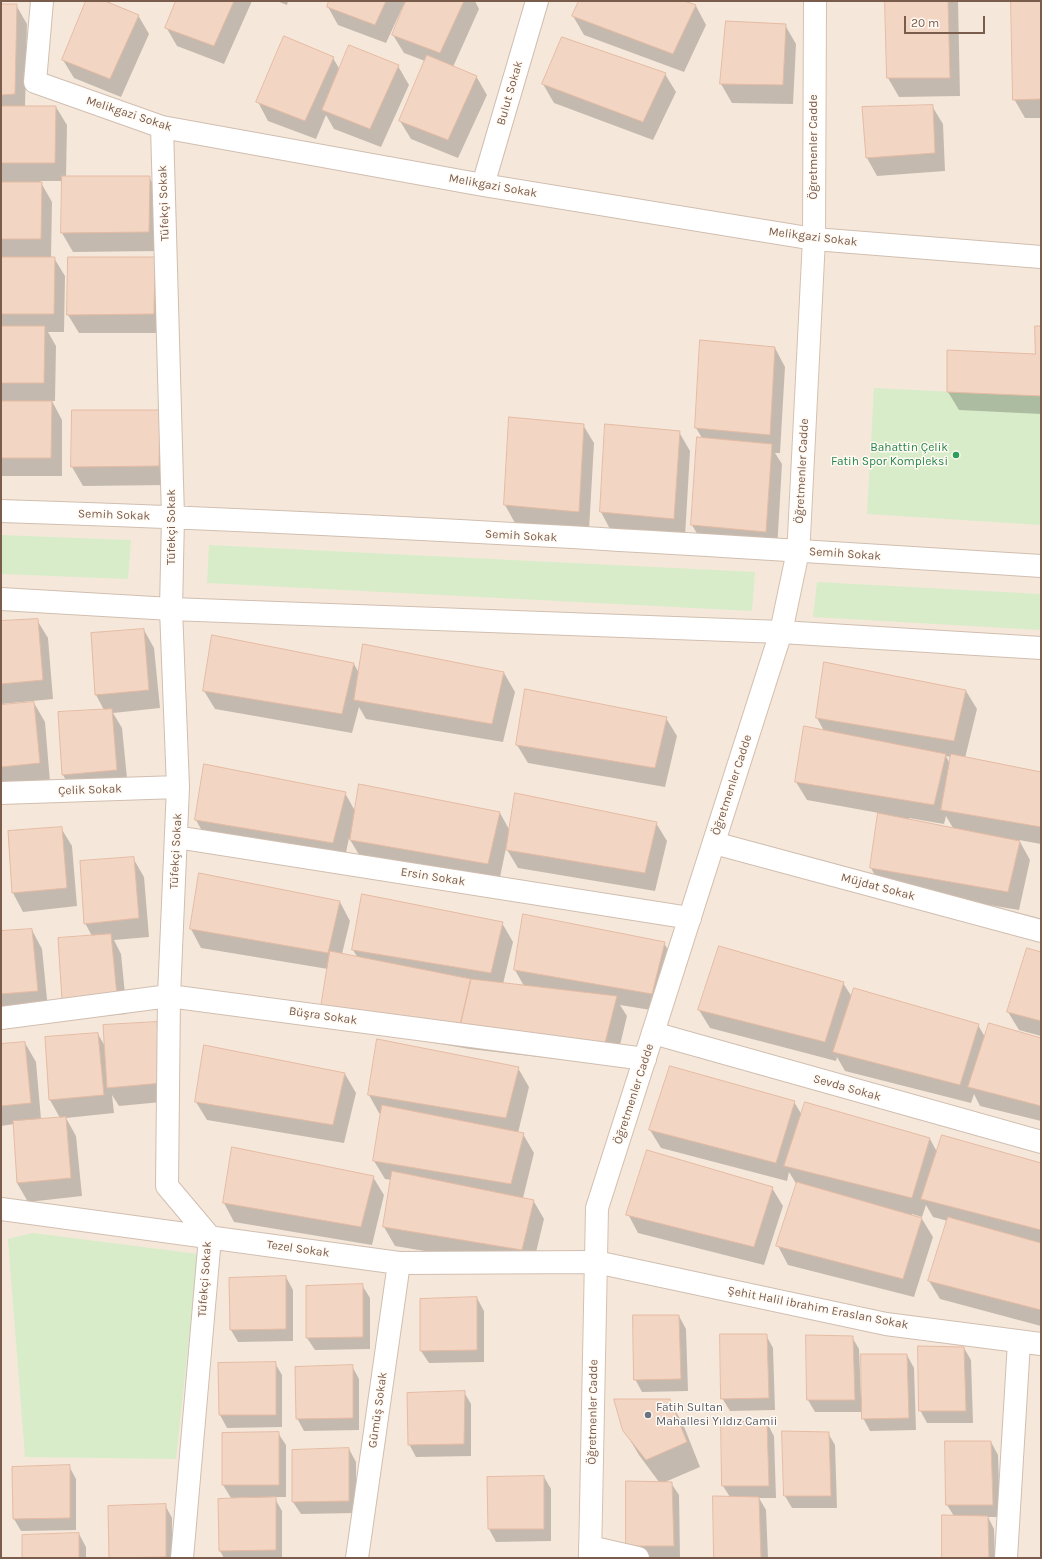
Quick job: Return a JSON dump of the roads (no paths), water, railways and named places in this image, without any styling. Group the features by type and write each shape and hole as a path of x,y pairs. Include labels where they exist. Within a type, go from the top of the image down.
{"street":[{"name":"Melikgazi Sokak","path":"42,1 35,82 162,127 483,185 814,239 1041,257"},
{"name":"Bulut Sokak","path":"483,185 537,1"},
{"name":"Öğretmenler Cadde","path":"590,1553 597,1208 781,632 798,551 814,239 815,1"},
{"name":"Tüfekçi Sokak","path":"162,127 173,517 171,609 178,787 169,996 167,1186 210,1237 182,1558"},
{"name":"Semih Sokak","path":"1,511 173,517 798,551 1041,566"},
{"path":"1,600 171,609 781,632 1041,648"},
{"name":"Çelik Sokak","path":"1,793 178,787"},
{"name":"Ersin Sokak","path":"176,837 690,918"},
{"name":"Müjdat Sokak","path":"714,843 1041,931"},
{"name":"Büşra Sokak","path":"1,1018 169,996 645,1059"},
{"name":"Sevda Sokak","path":"653,1033 1041,1142"},
{"name":"Tezel Sokak","path":"1,1209 399,1263 596,1262"},
{"name":"Şehit Halil ibrahim Eraslan Sokak","path":"596,1262 886,1324 1041,1344"},
{"name":"Gümüş Sokak","path":"357,1558 399,1263"},
{"path":"1006,1558 1019,1342"},
{"path":"590,1553 638,1558"}],"place":[{"name":"Bahattin Çelik Fatih Spor Kompleksi","path":"956,455"},
{"name":"Fatih Sultan Mahallesi Yıldız Camii","path":"648,1415"}]}
